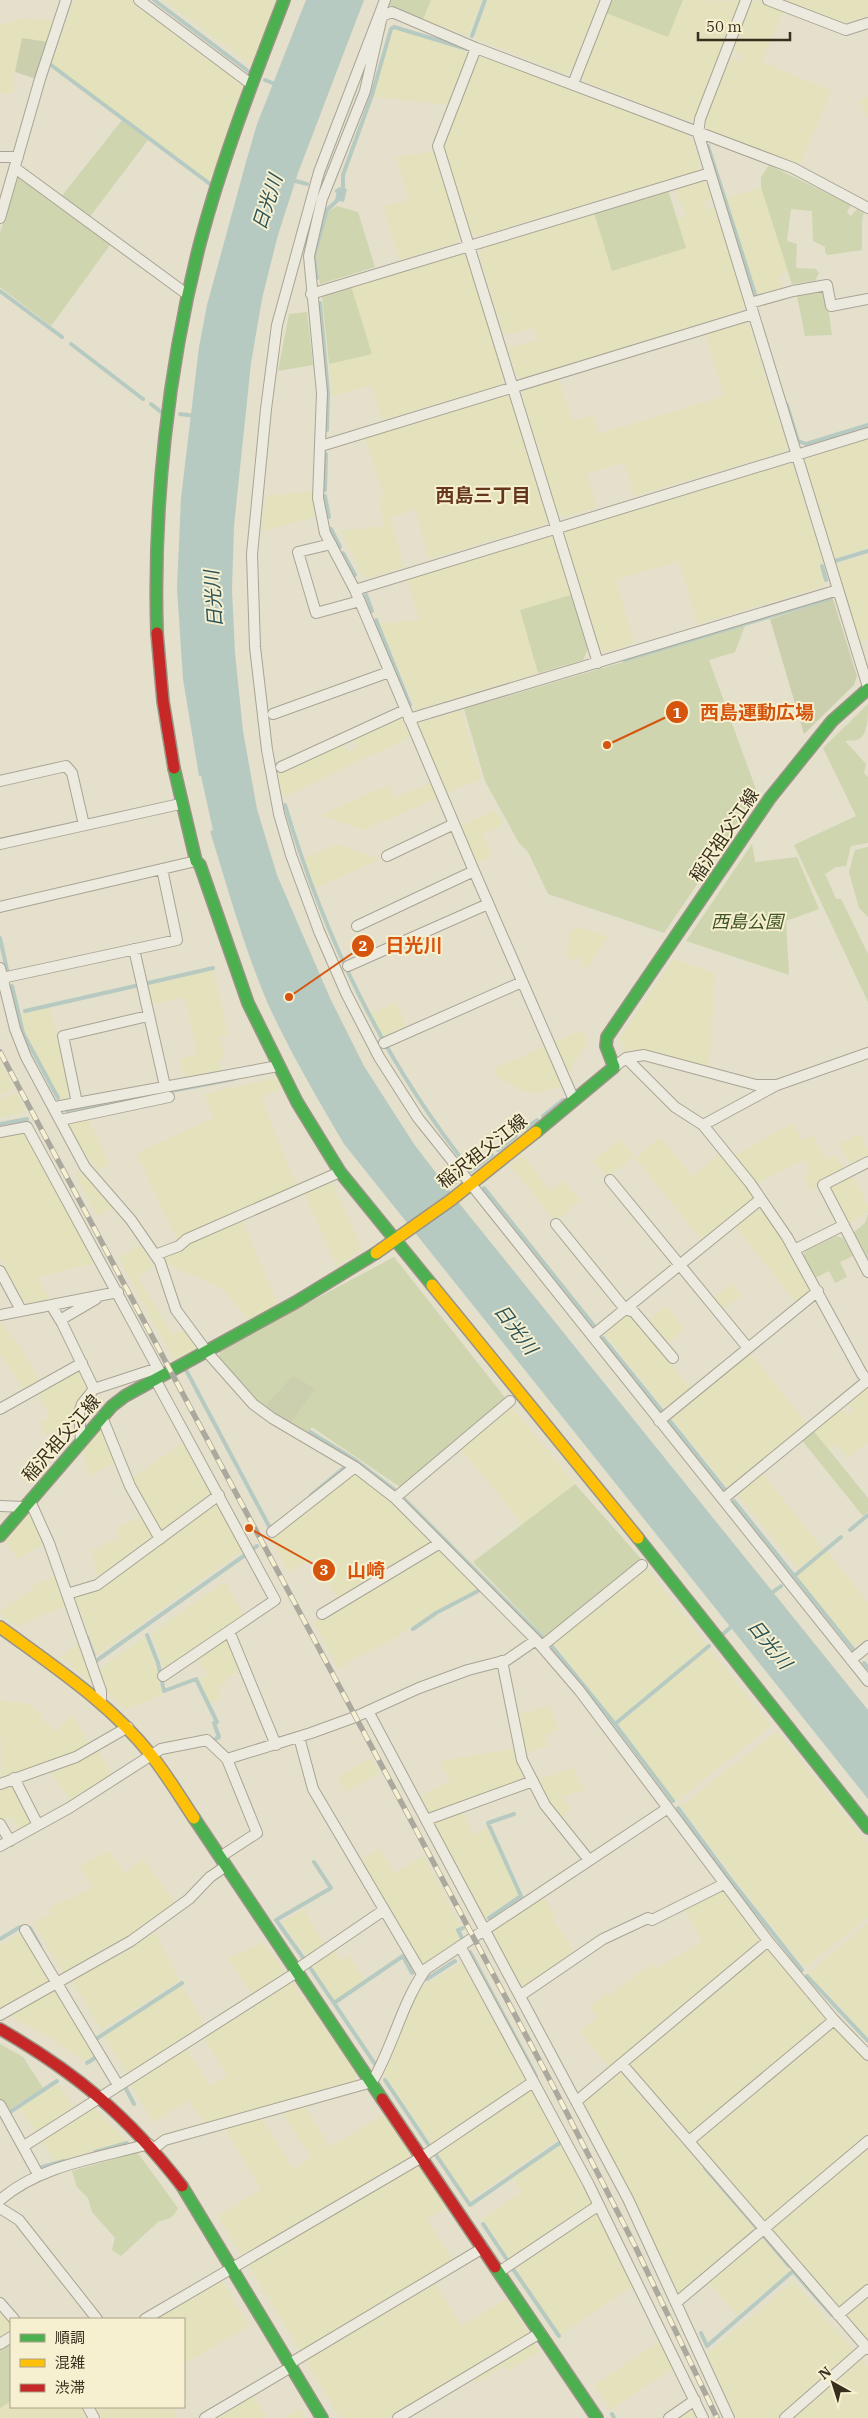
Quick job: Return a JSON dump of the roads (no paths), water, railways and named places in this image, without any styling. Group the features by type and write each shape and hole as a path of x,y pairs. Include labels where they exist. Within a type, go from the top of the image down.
{"street":[{"path":"0,218 66,0"},
{"path":"139,0 251,84"},
{"path":"284,0 227,152 188,295 174,366 157,536 160,664 180,804 196,861 200,865 238,976 278,1066 314,1132 340,1172 652,1556 868,1828"},
{"path":"385,0 319,172 296,248 277,325 266,409 252,554 255,647 267,750 279,814 291,855 319,931 346,993 379,1057 418,1118 468,1185 660,1420 868,1681"},
{"path":"573,84 606,0"},
{"path":"746,0 700,120 698,133 868,688"},
{"path":"768,0 846,30 868,23"},
{"path":"574,1100 488,904 360,600 325,533 318,498 322,393 310,294 309,256 322,199 365,91 382,16 392,12 476,48 793,168 868,208"},
{"path":"476,48 438,146 598,663"},
{"path":"0,157 18,157"},
{"path":"15,168 188,295"},
{"path":"310,294 710,174"},
{"path":"750,303 793,291 827,285 832,306 868,299"},
{"path":"320,446 753,314"},
{"path":"355,590 868,433"},
{"path":"331,544 298,552 316,613 360,600"},
{"path":"281,767 407,714 598,663 838,590"},
{"path":"273,714 389,672"},
{"name":"稲沢祖父江線","path":"0,1536 102,1417 125,1396 158,1374 207,1352 327,1285 395,1240 529,1138 614,1067 606,1046 607,1037 776,790 832,722 868,688"},
{"path":"0,781 66,766 72,773 84,826"},
{"path":"0,844 180,804"},
{"path":"387,856 454,824"},
{"path":"0,906 196,861"},
{"path":"162,869 177,940 1,973 15,1029 26,1057 85,1168 131,1220 160,1262 176,1310 207,1352 253,1404 272,1418 355,1467 395,1498 539,1643 579,1690 768,1941 834,2020 868,2054"},
{"path":"357,926 474,871"},
{"path":"348,966 488,904"},
{"path":"134,949 165,1086"},
{"path":"384,1043 522,982"},
{"path":"77,1103 63,1036 148,1016"},
{"path":"703,1125 777,1085 868,1053"},
{"path":"614,1067 626,1058 644,1055 756,1085 777,1085"},
{"path":"626,1058 670,1103 703,1125 760,1199 794,1250 862,1374 868,1380 722,1500"},
{"path":"54,1107 278,1066"},
{"path":"61,1120 169,1098"},
{"path":"0,1132 27,1127 118,1292 219,1495 275,1600 163,1676"},
{"path":"868,1162 823,1185 868,1272"},
{"path":"155,1255 179,1246 187,1239 340,1172"},
{"path":"610,1180 748,1348"},
{"path":"592,1336 760,1199"},
{"path":"556,1224 626,1309 634,1312 673,1358"},
{"path":"794,1250 844,1226"},
{"path":"0,1271 21,1310"},
{"path":"660,1420 818,1291"},
{"path":"0,1315 118,1292"},
{"path":"60,1320 103,1295"},
{"path":"51,1305 94,1389"},
{"path":"0,1409 82,1363"},
{"path":"81,1441 79,1413 82,1404 94,1389 158,1374"},
{"path":"395,1498 510,1402"},
{"path":"102,1417 130,1486 160,1539"},
{"path":"272,1532 355,1467"},
{"path":"67,1594 97,1585 219,1495"},
{"path":"0,1506 27,1504 49,1543 101,1691 101,1702"},
{"path":"322,1614 440,1543"},
{"path":"227,1759 299,1737 368,1711 419,1688 468,1670 502,1661 539,1643 642,1565"},
{"path":"0,1627 101,1702 128,1727 152,1756 597,2418"},
{"path":"229,1632 276,1745"},
{"path":"851,1660 868,1646"},
{"path":"502,1661 522,1760 545,1805 589,1860"},
{"path":"368,1711 578,2100 628,2198 729,2418"},
{"path":"0,1784 76,1757 128,1727"},
{"path":"299,1737 313,1789 422,1974"},
{"path":"0,1846 69,1808 161,1749 207,1740 227,1759 257,1832 223,1862 189,1900 131,1941 0,2015"},
{"path":"14,1778 38,1825"},
{"path":"426,1820 533,1781"},
{"path":"0,2200 11,2190 38,2174 151,2146 165,2140 372,2082 385,2060 422,1974 426,1969 668,1808"},
{"path":"0,1824 10,1841"},
{"path":"521,1995 603,1939 648,1918 652,1920 724,1884"},
{"path":"24,2146 296,1971 384,1910"},
{"path":"25,1930 118,2085"},
{"path":"578,2100 768,1941"},
{"path":"460,1946 598,2205 677,2368 682,2372 703,2418"},
{"path":"689,2141 834,2020"},
{"path":"0,2029 41,2052 101,2096 151,2146 184,2188 322,2418"},
{"path":"622,2064 867,2348 785,2418"},
{"path":"147,2318 232,2270 422,2157 533,2082"},
{"path":"0,2105 38,2174"},
{"path":"677,2302 868,2141"},
{"path":"499,2272 598,2205"},
{"path":"0,2208 19,2220 96,2318"},
{"path":"205,2418 483,2248"},
{"path":"838,2315 868,2290"},
{"path":"0,2304 13,2318"},
{"path":"398,2418 540,2333"},
{"path":"669,2418 694,2400"}],"water":[{"path":"306,0 364,0 298,173 278,235 262,299 251,363 234,526 232,590 235,653 243,731 257,809 277,875 330,998 364,1066 414,1144 459,1203 868,1710 868,1799 344,1144 276,1022 251,962 230,896 210,831 213,830 201,776 199,776 183,679 177,588 181,498 199,347 207,305 257,124"},
{"path":"338,187 347,189 344,202 335,200"}],"waterway":[{"path":"154,0 248,71"},
{"path":"472,36 485,0"},
{"path":"337,191 343,193 343,175 372,95 391,29 394,27 467,49"},
{"path":"51,65 210,184"},
{"path":"265,80 277,85"},
{"path":"708,146 755,294"},
{"path":"292,180 307,184"},
{"path":"317,278 314,256 327,210 341,197"},
{"path":"0,291 62,337"},
{"path":"320,303 328,392 327,430"},
{"path":"71,344 143,399"},
{"path":"151,404 161,412"},
{"path":"787,405 798,441 806,444 868,425"},
{"path":"180,414 195,416"},
{"path":"325,490 326,454"},
{"path":"325,496 329,517"},
{"path":"331,529 340,547"},
{"path":"835,561 868,551"},
{"path":"343,553 355,575"},
{"path":"822,566 826,580"},
{"path":"366,595 372,611"},
{"path":"624,660 831,598"},
{"path":"376,620 410,705"},
{"path":"285,805 301,855 338,950 360,997 410,1086 439,1129 471,1171 492,1155"},
{"path":"0,938 7,970"},
{"path":"148,983 213,968"},
{"path":"12,986 23,1033 58,1098"},
{"path":"25,1011 135,986"},
{"path":"67,1111 234,1079"},
{"path":"543,1116 563,1100"},
{"path":"0,1124 27,1119"},
{"path":"526,1128 537,1120"},
{"path":"498,1150 516,1136"},
{"path":"444,1191 458,1180"},
{"path":"484,1188 595,1327"},
{"path":"603,1338 662,1411"},
{"path":"186,1370 270,1528 272,1526"},
{"path":"670,1421 726,1491"},
{"path":"310,1432 355,1460 396,1491"},
{"path":"311,1495 344,1468"},
{"path":"402,1497 545,1640"},
{"path":"734,1501 853,1649"},
{"path":"850,1530 868,1515"},
{"path":"793,1577 841,1537"},
{"path":"96,1661 245,1555"},
{"path":"769,1595 781,1586"},
{"path":"413,1629 436,1613 478,1591"},
{"path":"723,1634 733,1625"},
{"path":"147,1635 158,1663 164,1691 196,1679 217,1722 214,1723 219,1737 214,1740"},
{"path":"87,1637 94,1656"},
{"path":"550,1644 615,1724 673,1801"},
{"path":"615,1724 709,1646"},
{"path":"864,1663 868,1668"},
{"path":"678,1808 731,1880 802,1970"},
{"path":"489,1918 521,1896 488,1823 514,1814"},
{"path":"304,1959 276,1920 331,1888 314,1862"},
{"path":"0,1939 20,1927"},
{"path":"30,1928 40,1946"},
{"path":"462,1938 458,1930 463,1928"},
{"path":"468,1953 470,1952 536,2076"},
{"path":"334,2003 403,1956 412,1973"},
{"path":"427,1979 455,1961"},
{"path":"309,1966 375,2064"},
{"path":"807,1976 868,2041"},
{"path":"96,2039 182,1983"},
{"path":"87,2063 96,2057"},
{"path":"385,2080 428,2144"},
{"path":"10,2112 57,2081"},
{"path":"125,2087 134,2104"},
{"path":"436,2155 470,2205 561,2142"},
{"path":"95,2152 127,2143"},
{"path":"42,2167 64,2161"},
{"path":"705,2168 757,2228"},
{"path":"483,2224 508,2261"},
{"path":"763,2235 789,2266"},
{"path":"513,2269 559,2336"},
{"path":"701,2333 707,2346 793,2271 832,2315"},
{"path":"612,2414 614,2418"}],"railway":[{"path":"0,1052 553,2086 635,2246 717,2418"}],"place":[{"name":"西島運動広場","path":"607,745"},
{"name":"日光川","path":"289,997"},
{"name":"山崎","path":"249,1528"}],"district":[{"name":"西島三丁目","path":"483,495"}],"park label":[{"name":"西島公園","path":"747,921"}]}
